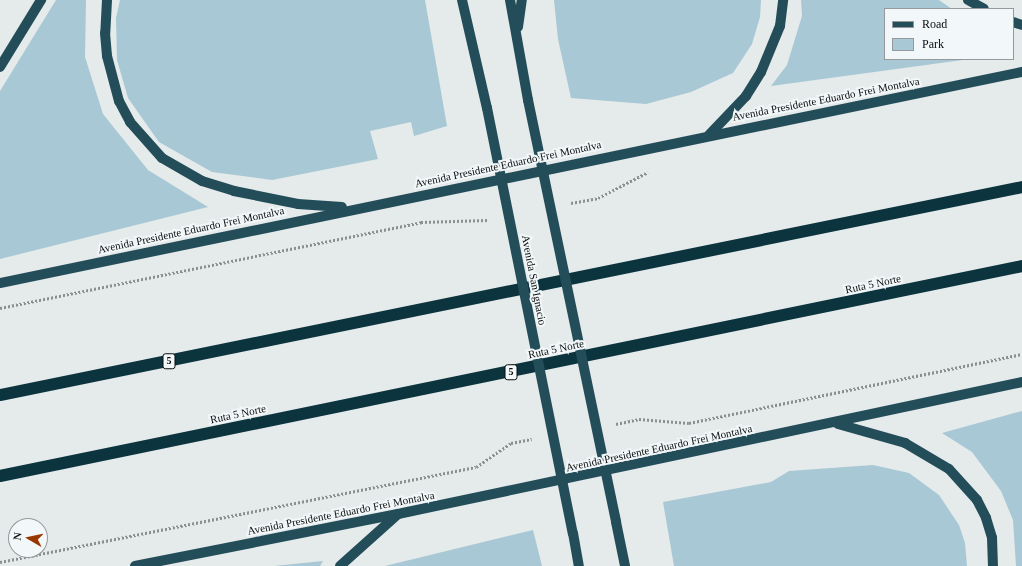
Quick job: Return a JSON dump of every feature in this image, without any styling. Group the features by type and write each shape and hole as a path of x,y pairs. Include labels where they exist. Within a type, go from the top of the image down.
{"highway":[{"name":"5","path":"0,395 1022,187"},
{"name":"Ruta 5 Norte","path":"0,476 1022,266"}],"main road":[{"path":"0,66 41,0"},
{"path":"107,0 104,33 106,56 119,101 140,135 162,158 202,181 234,191 298,204 362,207"},
{"name":"Avenida San Ignacio","path":"462,0 487,108 579,566"},
{"path":"510,0 528,100 625,566"},
{"path":"517,37 522,0"},
{"path":"708,135 746,96 761,72 780,26 783,0"},
{"path":"968,0 982,8"},
{"name":"Avenida Presidente Eduardo Frei Montalva","path":"0,282 708,135 1022,72"},
{"name":"Avenida Presidente Eduardo Frei Montalva","path":"135,566 398,514 836,423 1022,382"},
{"path":"836,423 905,443 949,468 972,494 986,518 992,538 993,566"},
{"path":"340,566 398,514"}],"path":[{"path":"609,425 639,419 689,423 1022,354"},
{"path":"0,562 476,467 511,443 533,439"}],"green space":[{"path":"56,0 86,0 85,57 103,114 148,170 208,207 0,259 0,91"},
{"path":"120,0 425,0 447,126 414,136 411,122 370,131 378,159 272,180 212,172 159,142 128,98 117,60 116,18"},
{"path":"554,0 761,0 760,17 752,44 733,73 691,92 646,104 571,98 558,39"},
{"path":"801,0 939,0 951,8 884,8 884,60 963,60 771,86 787,65 802,16"},
{"path":"1022,411 1022,566 1016,566 1013,520 1001,491 972,452 942,433"},
{"path":"873,465 909,473 939,495 959,525 965,543 967,566 674,566 663,502 771,482 789,471"},
{"path":"533,530 542,566 385,566"},
{"path":"323,561 320,566 274,566"}]}
